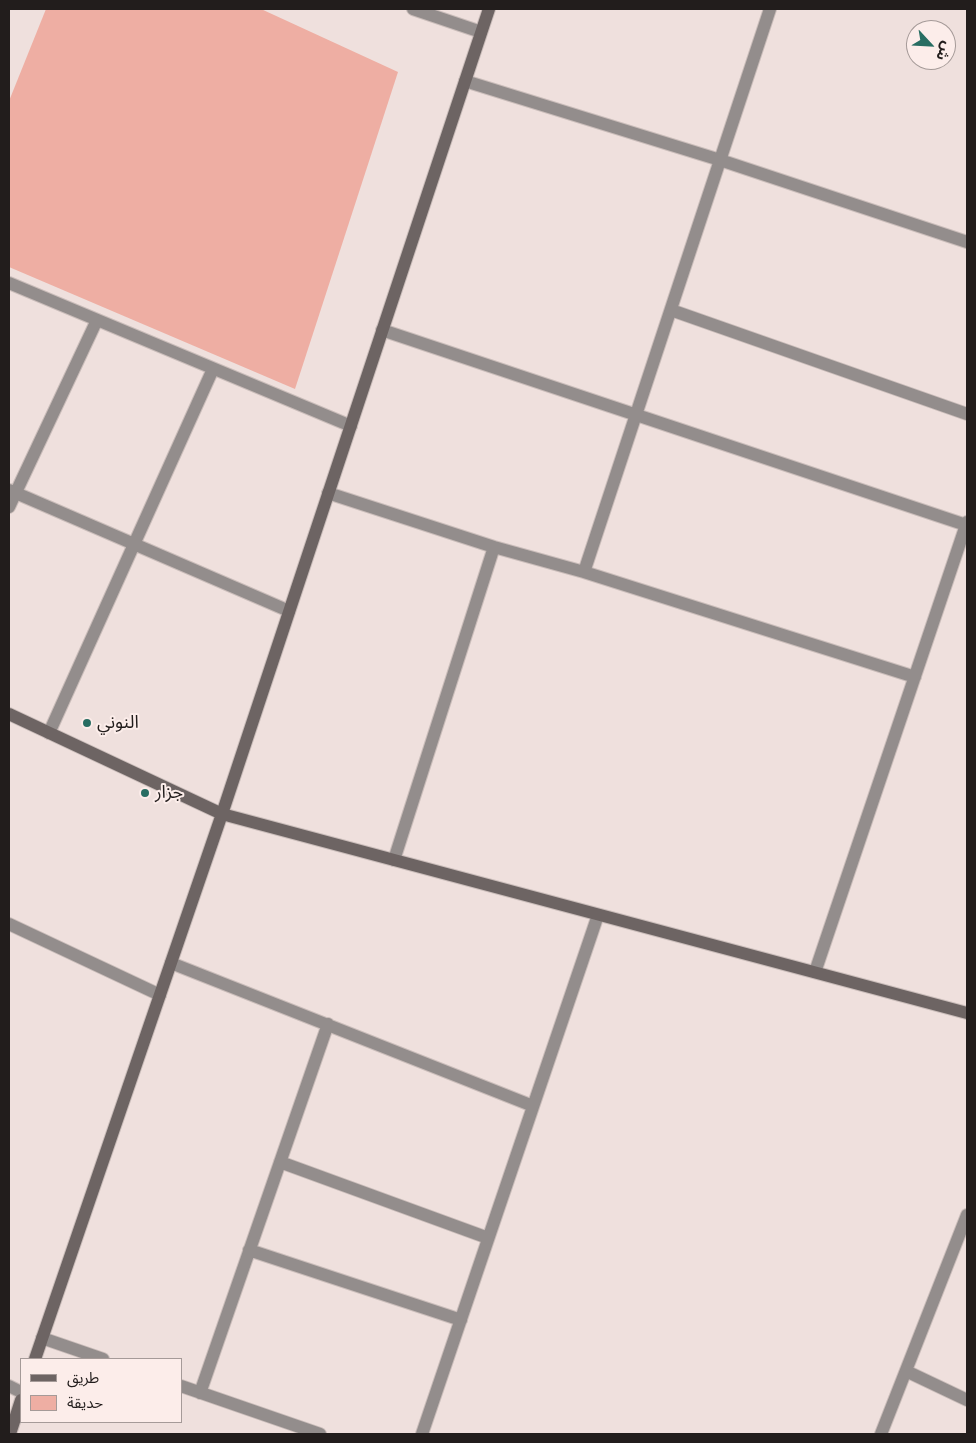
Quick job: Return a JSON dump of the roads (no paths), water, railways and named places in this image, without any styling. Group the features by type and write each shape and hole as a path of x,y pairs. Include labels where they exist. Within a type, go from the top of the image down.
{"street":[{"path":"413,9 481,32"},
{"path":"35,1358 222,814 489,9"},
{"path":"584,572 770,9"},
{"path":"465,81 720,160 967,242"},
{"path":"9,283 351,426"},
{"path":"671,310 967,414"},
{"path":"9,507 12,492 97,320"},
{"path":"382,330 636,416 967,523 815,972"},
{"path":"49,733 213,369"},
{"path":"12,492 289,611"},
{"path":"328,493 494,547 584,572 915,677"},
{"path":"394,860 494,547"},
{"path":"9,714 222,814 967,1013"},
{"path":"422,1434 598,915"},
{"path":"9,924 160,995"},
{"path":"171,963 533,1106"},
{"path":"200,1393 328,1024"},
{"path":"280,1162 488,1238"},
{"path":"881,1434 967,1215"},
{"path":"249,1250 460,1320"},
{"path":"42,1338 100,1358"},
{"path":"906,1371 967,1400"},
{"path":"182,1386 320,1434"},
{"path":"10,1434 20,1403"}],"place":[{"name":"النوني","path":"87,723"},
{"name":"جزار","path":"145,793"}]}
